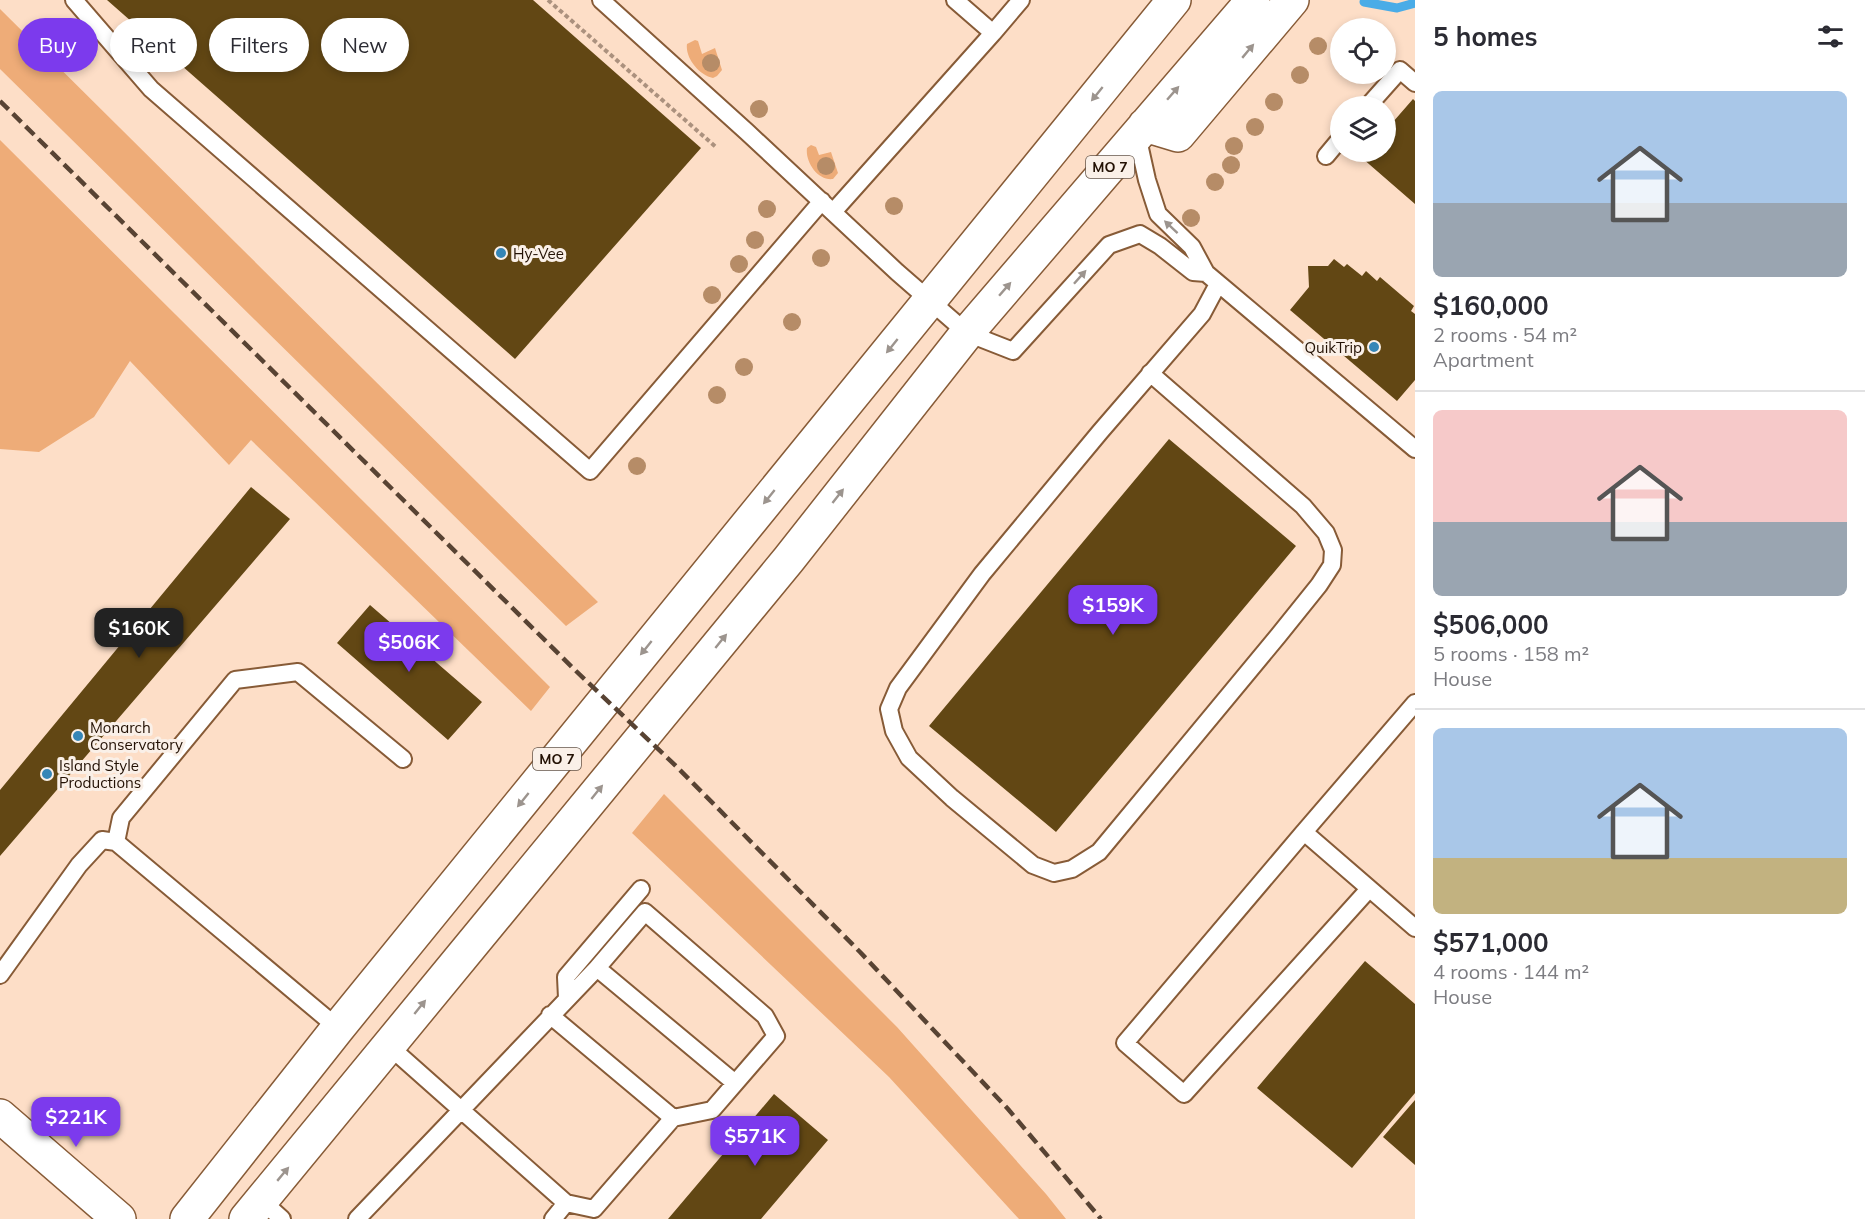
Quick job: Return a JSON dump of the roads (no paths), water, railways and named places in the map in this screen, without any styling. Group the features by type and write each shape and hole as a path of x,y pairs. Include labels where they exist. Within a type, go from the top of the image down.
{"main road":[{"name":"MO 7","path":"187,1219 338,1028 1174,0"},
{"name":"MO 7","path":"263,1213 389,1046 789,559 967,333 1252,0"},
{"path":"1141,130 1178,135 1292,0"},
{"path":"0,1116 119,1219"}],"lane":[{"path":"74,0 151,89 590,471 828,207 993,33 1021,0"},
{"path":"601,0 967,333 1013,351 1109,245 1140,234 1160,246 1192,272 1212,279"},
{"path":"955,0 993,33"},
{"path":"1377,96 1400,70 1415,83"},
{"path":"1141,130 1147,180 1158,214 1192,247 1212,279 1415,450"},
{"path":"1326,156 1330,151"},
{"path":"1150,373 1303,506 1326,533 1333,550 1332,565 1320,585 1099,852 1072,869 1054,873 1033,865 952,798 909,758 894,731 890,709 898,688 982,574 1150,373 1202,314 1212,279"},
{"path":"116,842 121,818 235,680 298,672 403,759"},
{"path":"1370,889 1184,1094 1125,1043 1415,703"},
{"path":"1304,832 1415,928"},
{"path":"0,975 79,865 102,840 116,842 338,1028"},
{"path":"567,998 566,977 641,889"},
{"path":"357,1219 460,1109 597,968 645,912 765,1016 776,1036 712,1110 673,1118 594,1209 566,1203 460,1109 389,1046"},
{"path":"597,968 735,1083"},
{"path":"550,1015 673,1118"},
{"path":"553,1219 566,1203"}],"waterway":[{"path":"1364,2 1397,8 1415,3"}],"railway":[{"path":"0,101 576,671 677,767 860,952 1008,1109 1101,1219"}],"place":[{"name":"Hy-Vee","path":"501,253"},
{"name":"QuikTrip","path":"1374,347"},
{"name":"Monarch Conservatory","path":"78,736"},
{"name":"Island Style Productions","path":"47,774"}]}
